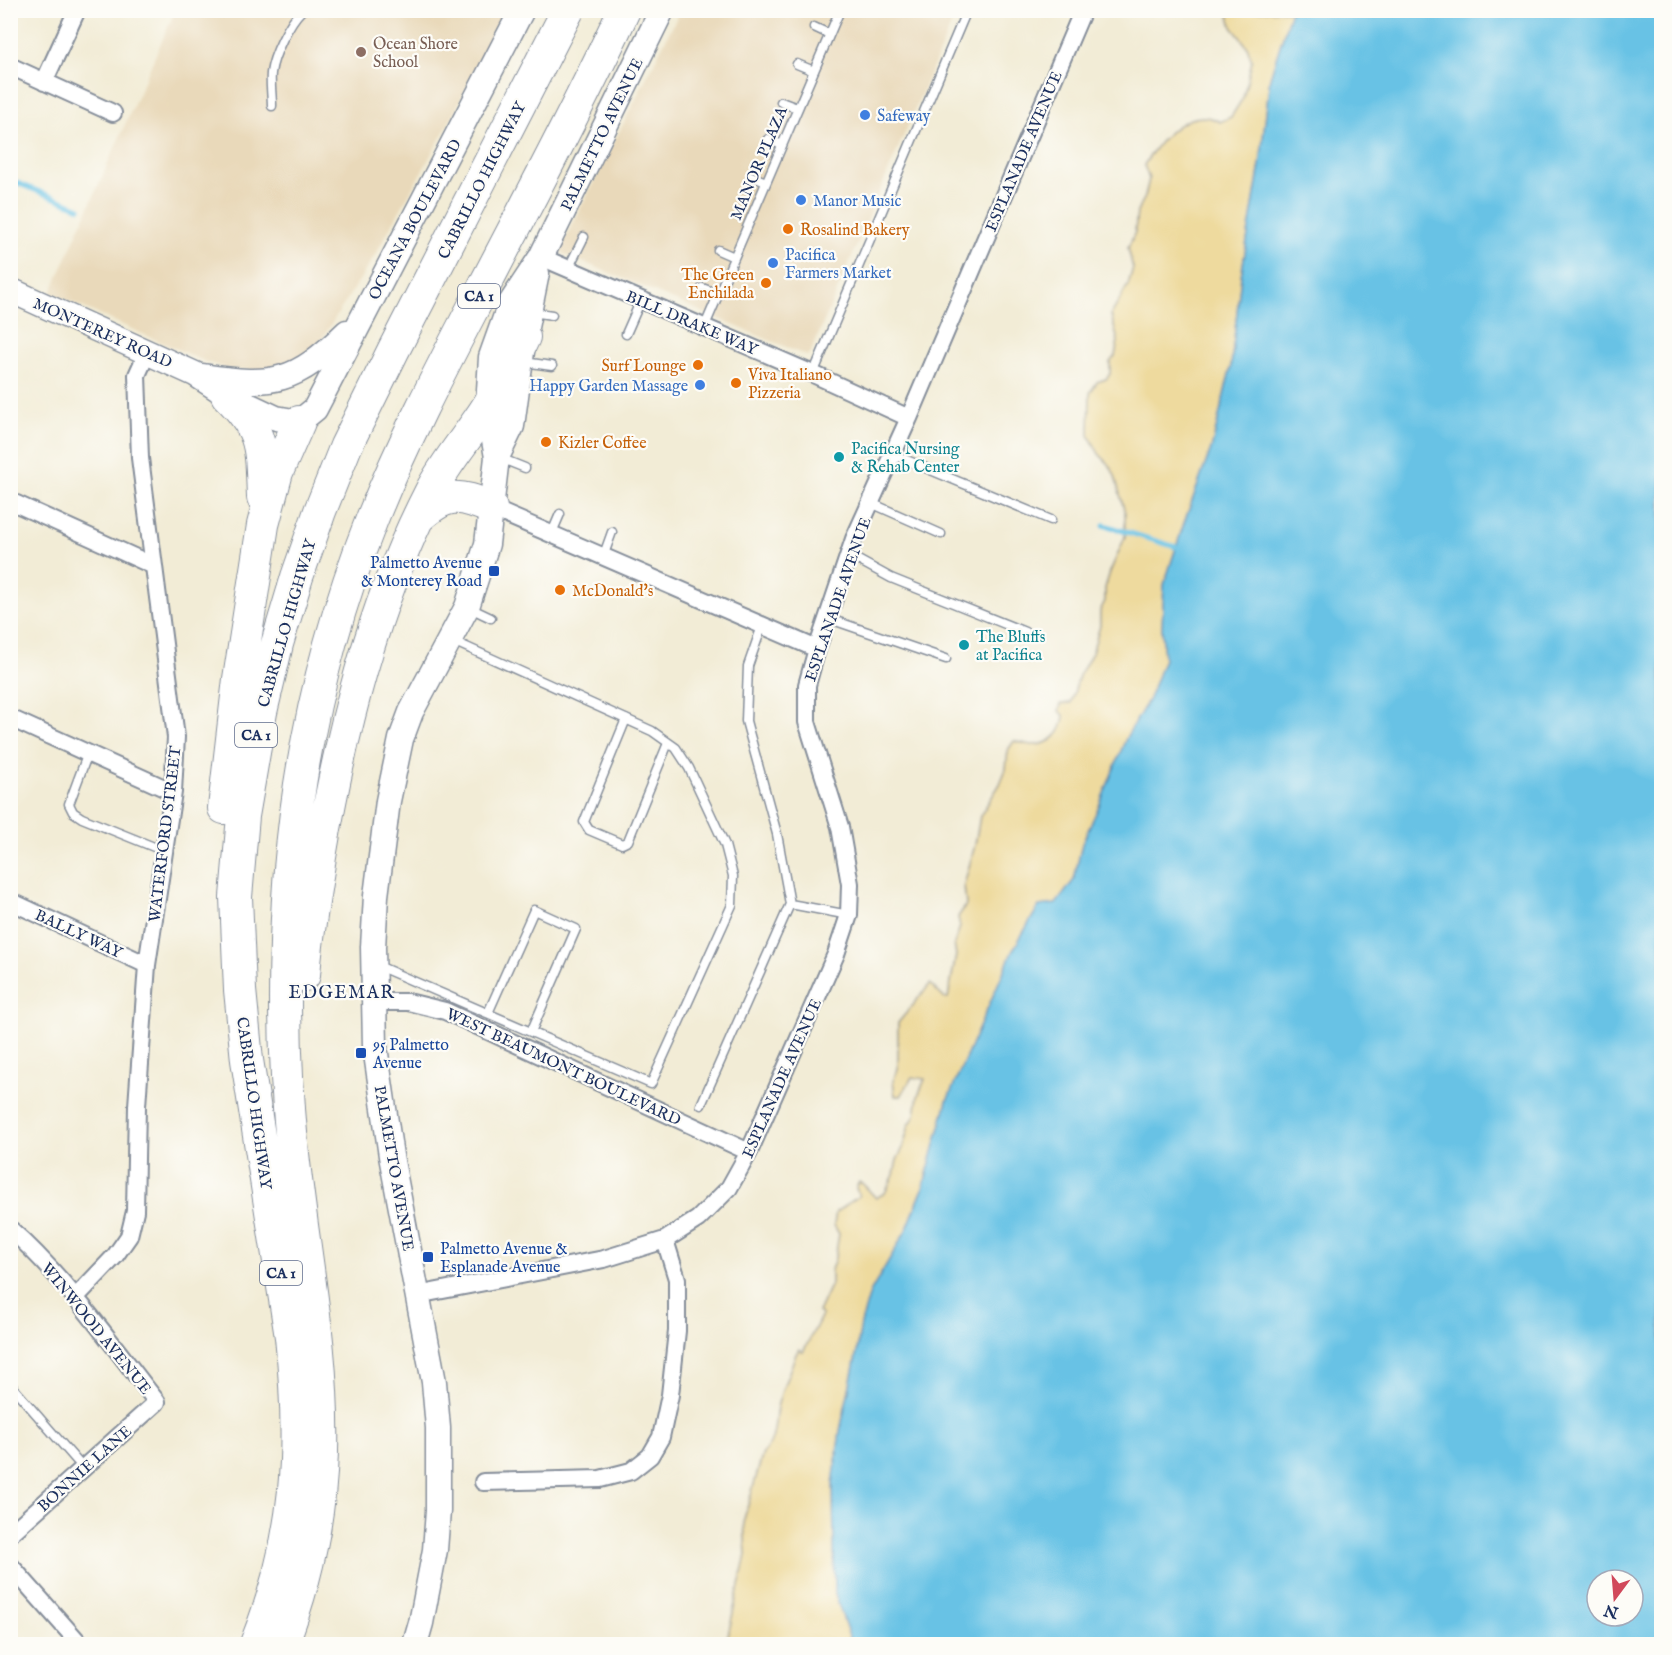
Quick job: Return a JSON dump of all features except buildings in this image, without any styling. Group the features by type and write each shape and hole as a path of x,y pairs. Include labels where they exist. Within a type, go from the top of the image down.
{"highway":[{"name":"CABRILLO HIGHWAY","path":"256,1644 266,1619 286,1550 296,1484 297,1413 291,1337 243,1025 236,897 243,816 261,712 286,610 320,511 346,446 376,382 568,10"},
{"name":"CABRILLO HIGHWAY","path":"282,1644 309,1555 320,1486 322,1452 322,1413 316,1342 286,1078 286,937 290,866 306,748 335,631 371,522 413,424 624,10"},
{"path":"293,1149 307,942 332,791 358,685 379,615 431,492 449,461 488,407 504,380 524,337"},
{"path":"227,395 254,427 261,450 263,525"},
{"path":"236,897 222,846 239,679 263,525 277,471 299,422"},
{"path":"419,518 440,501 451,497 463,497 491,508"}],"street":[{"path":"44,82 77,10"},
{"name":"OCEANA BOULEVARD","path":"299,422 315,409 522,10"},
{"name":"PALMETTO AVENUE","path":"415,1644 435,1550 439,1470 434,1382 382,1102 375,1047 373,963 380,856 395,765 411,712 466,607 487,544 497,457 488,407 491,357 510,304 541,257 662,10"},
{"name":"ESPLANADE AVENUE","path":"417,1295 604,1259 665,1240 698,1220 729,1188 750,1152 836,954 849,915 850,884 840,827 807,722 807,685 817,649 849,555 1083,10"},
{"path":"10,66 113,113"},
{"name":"PALMETTO AVENUE","path":"497,457 512,426 524,337 541,257"},
{"name":"BILL DRAKE WAY","path":"541,257 813,374 909,418"},
{"name":"MONTEREY ROAD","path":"10,290 195,374 227,395 276,418 299,422"},
{"name":"MONTEREY ROAD","path":"195,374 238,381 267,382 300,371 321,357 363,315"},
{"name":"WATERFORD STREET","path":"75,1298 115,1256 129,1236 135,1211 137,1106 147,964 172,792 176,737 140,458 137,375 147,352"},
{"path":"10,501 154,566"},
{"path":"491,508 817,649"},
{"path":"10,718 172,792"},
{"name":"BALLY WAY","path":"10,902 147,964"},
{"name":"WEST BEAUMONT BOULEVARD","path":"373,1002 408,1002 428,1005 445,1011 750,1152"},
{"name":"WINWOOD AVENUE","path":"10,1229 24,1240 75,1298 157,1402"},
{"path":"483,1482 600,1479 631,1471 650,1456 661,1437 670,1395 677,1331 677,1279 665,1240"},
{"name":"BONNIE LANE","path":"10,1534 157,1402"},
{"path":"10,1566 80,1644"}],"lane":[{"path":"272,106 271,72 281,43 302,10"},
{"name":"MANOR PLAZA","path":"704,328 840,10"},
{"path":"813,374 967,10"},
{"path":"813,27 829,34"},
{"path":"797,64 814,71"},
{"path":"782,102 798,108"},
{"path":"768,139 782,145"},
{"path":"751,176 766,182"},
{"path":"568,269 584,237"},
{"path":"718,250 734,257"},
{"path":"702,288 718,294"},
{"path":"626,334 641,300"},
{"path":"552,315 524,337 552,366"},
{"path":"892,454 1050,520"},
{"path":"497,457 525,468"},
{"path":"871,503 941,534"},
{"path":"551,535 561,514"},
{"path":"603,557 612,532"},
{"path":"849,555 891,578 1025,632"},
{"path":"466,607 491,618"},
{"path":"827,618 946,659"},
{"path":"701,1105 790,904 777,834 746,722 748,666 762,626"},
{"path":"373,963 651,1084 732,905 732,876 725,846 689,768 676,748 652,731 450,639"},
{"path":"626,719 584,822 589,830 622,844 628,841 668,742"},
{"path":"88,753 69,804 73,812 82,818 164,851"},
{"path":"790,904 849,915"},
{"path":"488,1013 534,910 576,929 531,1032"},
{"path":"10,1384 83,1468"}],"shaded area":[{"path":"175,11 506,11 447,126 374,257 323,337 308,353 272,371 230,369 206,362 51,293"},
{"path":"680,11 957,11 811,352 807,356 564,254 560,249"}],"sand":[{"path":"1228,11 1291,11 1270,78 1260,165 1241,276 1231,366 1212,446 1164,585 1162,628 1164,659 1149,699 1127,736 1082,844 1074,880 1056,904 1039,906 1013,950 947,1101 923,1188 907,1229 870,1293 861,1324 840,1431 833,1485 835,1594 849,1636 848,1644 726,1644 746,1555 744,1519 763,1453 774,1432 777,1408 796,1354 799,1349 803,1352 822,1315 818,1312 831,1284 831,1270 839,1234 834,1225 836,1212 859,1196 856,1188 859,1182 876,1198 885,1193 894,1175 909,1125 915,1116 918,1096 925,1079 912,1077 901,1096 895,1096 893,1081 898,1069 898,1023 930,984 944,998 948,998 956,955 954,944 960,927 958,917 966,905 964,885 980,816 1000,784 1006,769 1008,750 1014,741 1031,745 1046,743 1059,732 1064,715 1059,711 1061,704 1071,703 1079,676 1092,653 1100,626 1100,611 1105,601 1105,588 1125,537 1125,513 1115,476 1089,435 1090,393 1097,382 1106,379 1110,374 1110,362 1115,356 1118,341 1111,315 1128,285 1133,268 1128,248 1135,232 1137,212 1145,197 1149,179 1144,165 1158,145 1176,127 1197,118 1208,118 1220,122 1231,117 1243,98 1252,61 1247,46 1232,27"}],"water":[{"path":"1291,11 1661,11 1661,1644 848,1644 849,1636 835,1594 833,1485 840,1431 861,1324 870,1293 907,1229 923,1189 947,1101 1013,950 1039,906 1056,904 1074,880 1082,844 1127,736 1149,699 1164,659 1162,628 1164,585 1212,446 1231,366 1241,276 1260,165 1270,78"}],"waterway":[{"path":"10,180 80,208"},
{"path":"1104,525 1176,547"}],"place":[{"name":"Ocean Shore School","path":"361,52"},
{"name":"Safeway","path":"865,115"},
{"name":"Manor Music","path":"801,200"},
{"name":"Rosalind Bakery","path":"788,229"},
{"name":"Pacifica Farmers Market","path":"773,263"},
{"name":"The Green Enchilada","path":"766,283"},
{"name":"Surf Lounge","path":"698,365"},
{"name":"Viva Italiano Pizzeria","path":"736,383"},
{"name":"Happy Garden Massage","path":"700,385"},
{"name":"Kizler Coffee","path":"546,442"},
{"name":"Pacifica Nursing & Rehab Center","path":"839,457"},
{"name":"Palmetto Avenue & Monterey Road","path":"494,571"},
{"name":"McDonald's","path":"560,590"},
{"name":"The Bluffs at Pacifica","path":"964,645"},
{"name":"95 Palmetto Avenue","path":"361,1053"},
{"name":"Palmetto Avenue & Esplanade Avenue","path":"428,1257"}],"district":[{"name":"EDGEMAR","path":"342,992"}]}
